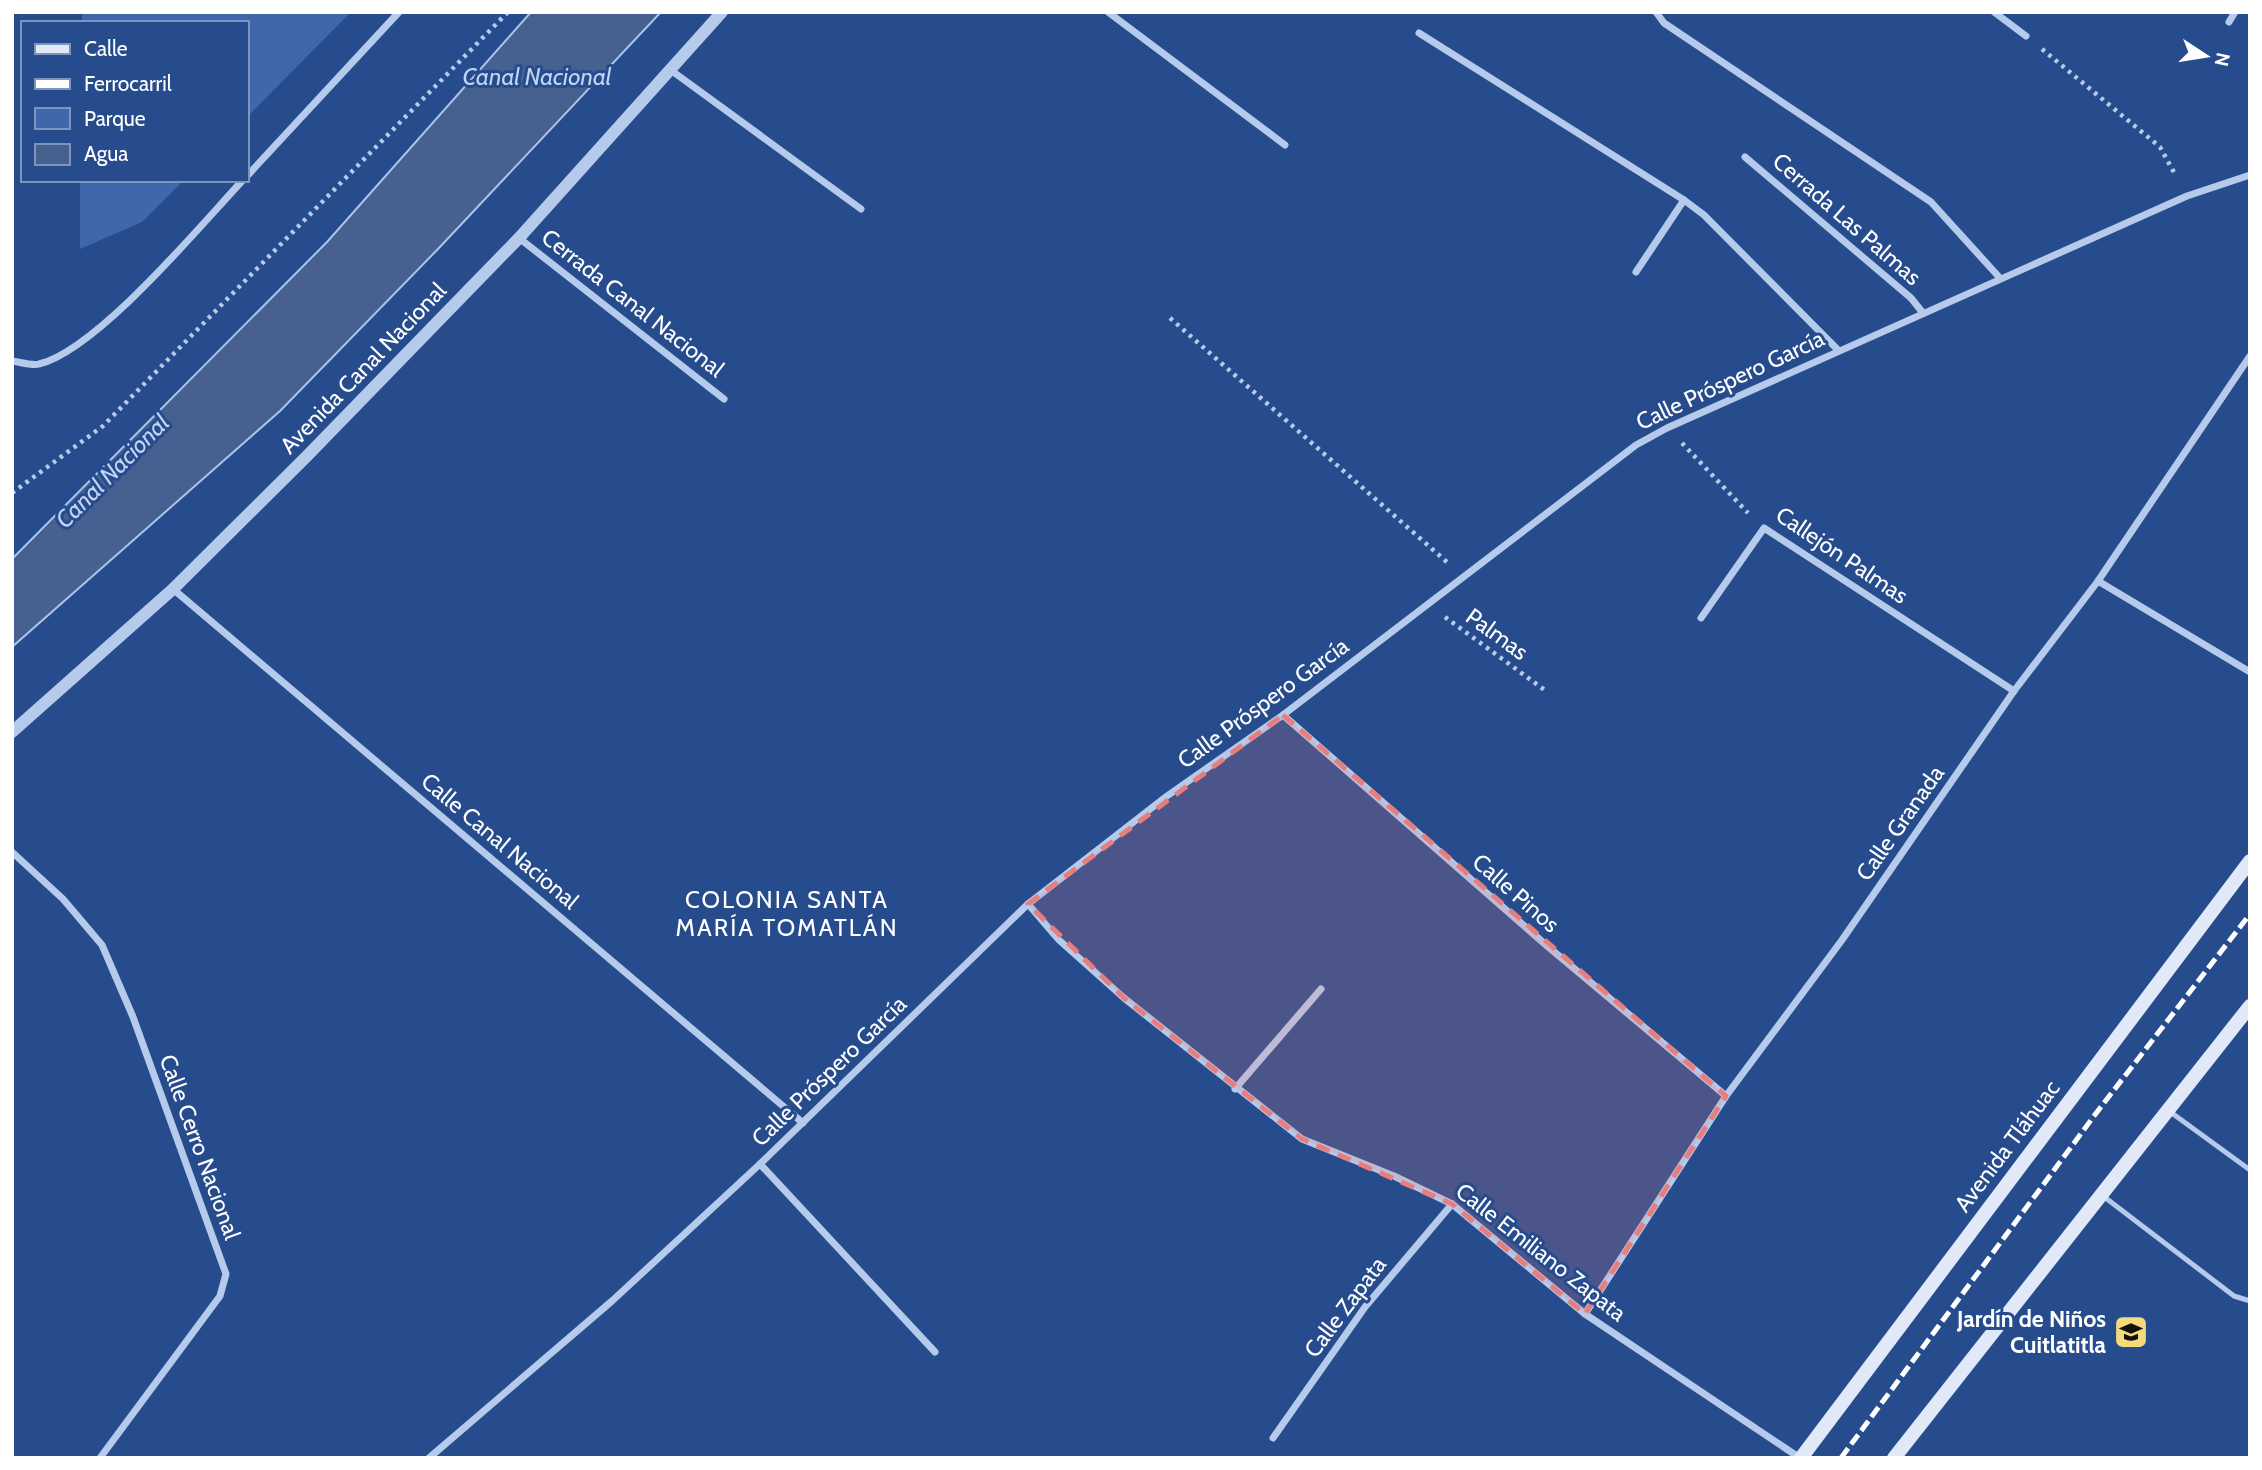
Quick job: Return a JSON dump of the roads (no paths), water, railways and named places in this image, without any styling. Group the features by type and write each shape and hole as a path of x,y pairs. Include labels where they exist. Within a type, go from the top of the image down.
{"main road":[{"name":"Avenida Tláhuac","path":"1800,1458 2250,861"},
{"path":"1894,1458 2250,1006"}],"street":[{"path":"248,175 399,12"},
{"name":"Avenida Canal Nacional","path":"12,732 173,589 519,238 672,71 722,12"},
{"path":"1108,12 1285,145"},
{"path":"1656,12 1664,23 1931,202 1999,277"},
{"path":"1994,12 2026,36"},
{"path":"2229,22 2235,12"},
{"path":"1419,33 1704,215 1838,350"},
{"path":"672,71 861,209"},
{"name":"Cerrada Las Palmas","path":"1745,157 1911,298 1923,313"},
{"name":"Calle Próspero García","path":"429,1458 612,1301 803,1124 1028,904 1167,796 1283,715 1636,445 1667,428 1999,277 2187,195 2250,175"},
{"path":"12,361 38,365 79,344 150,280 241,182"},
{"path":"1636,272 1684,200"},
{"name":"Cerrada Canal Nacional","path":"519,238 724,399"},
{"name":"Calle Granada","path":"1585,1314 1726,1096 1842,940 2014,691 2098,581 2250,356"},
{"name":"Callejón Palmas","path":"1701,618 1764,528 2014,691"},
{"path":"2098,581 2250,672"},
{"name":"Calle Canal Nacional","path":"173,589 803,1124"},
{"name":"Calle Pinos","path":"1283,715 1546,945 1726,1096"},
{"name":"Calle Cerro Nacional","path":"12,852 62,898 102,945 133,1017 226,1274 220,1296 100,1458"},
{"name":"Calle Emiliano Zapata","path":"1028,904 1059,940 1124,998 1235,1089 1302,1139 1394,1176 1452,1204 1585,1314 1800,1458"},
{"path":"1235,1089 1321,989"},
{"path":"760,1164 935,1352"},
{"name":"Calle Zapata","path":"1273,1438 1365,1307 1452,1204"}],"lane":[{"path":"2169,1111 2250,1170"},
{"path":"2103,1196 2234,1296 2250,1301"}],"water":[{"name":"Canal Nacional","path":"531,12 661,12 438,249 280,411 12,647 12,559 327,242"}],"railway":[{"path":"1841,1458 2097,1112 2250,914"}],"place":[{"name":"Jardín de Niños Cuitlatitla","path":"2131,1332"}],"district":[{"name":"COLONIA SANTA MARÍA TOMATLÁN","path":"787,913"}]}
